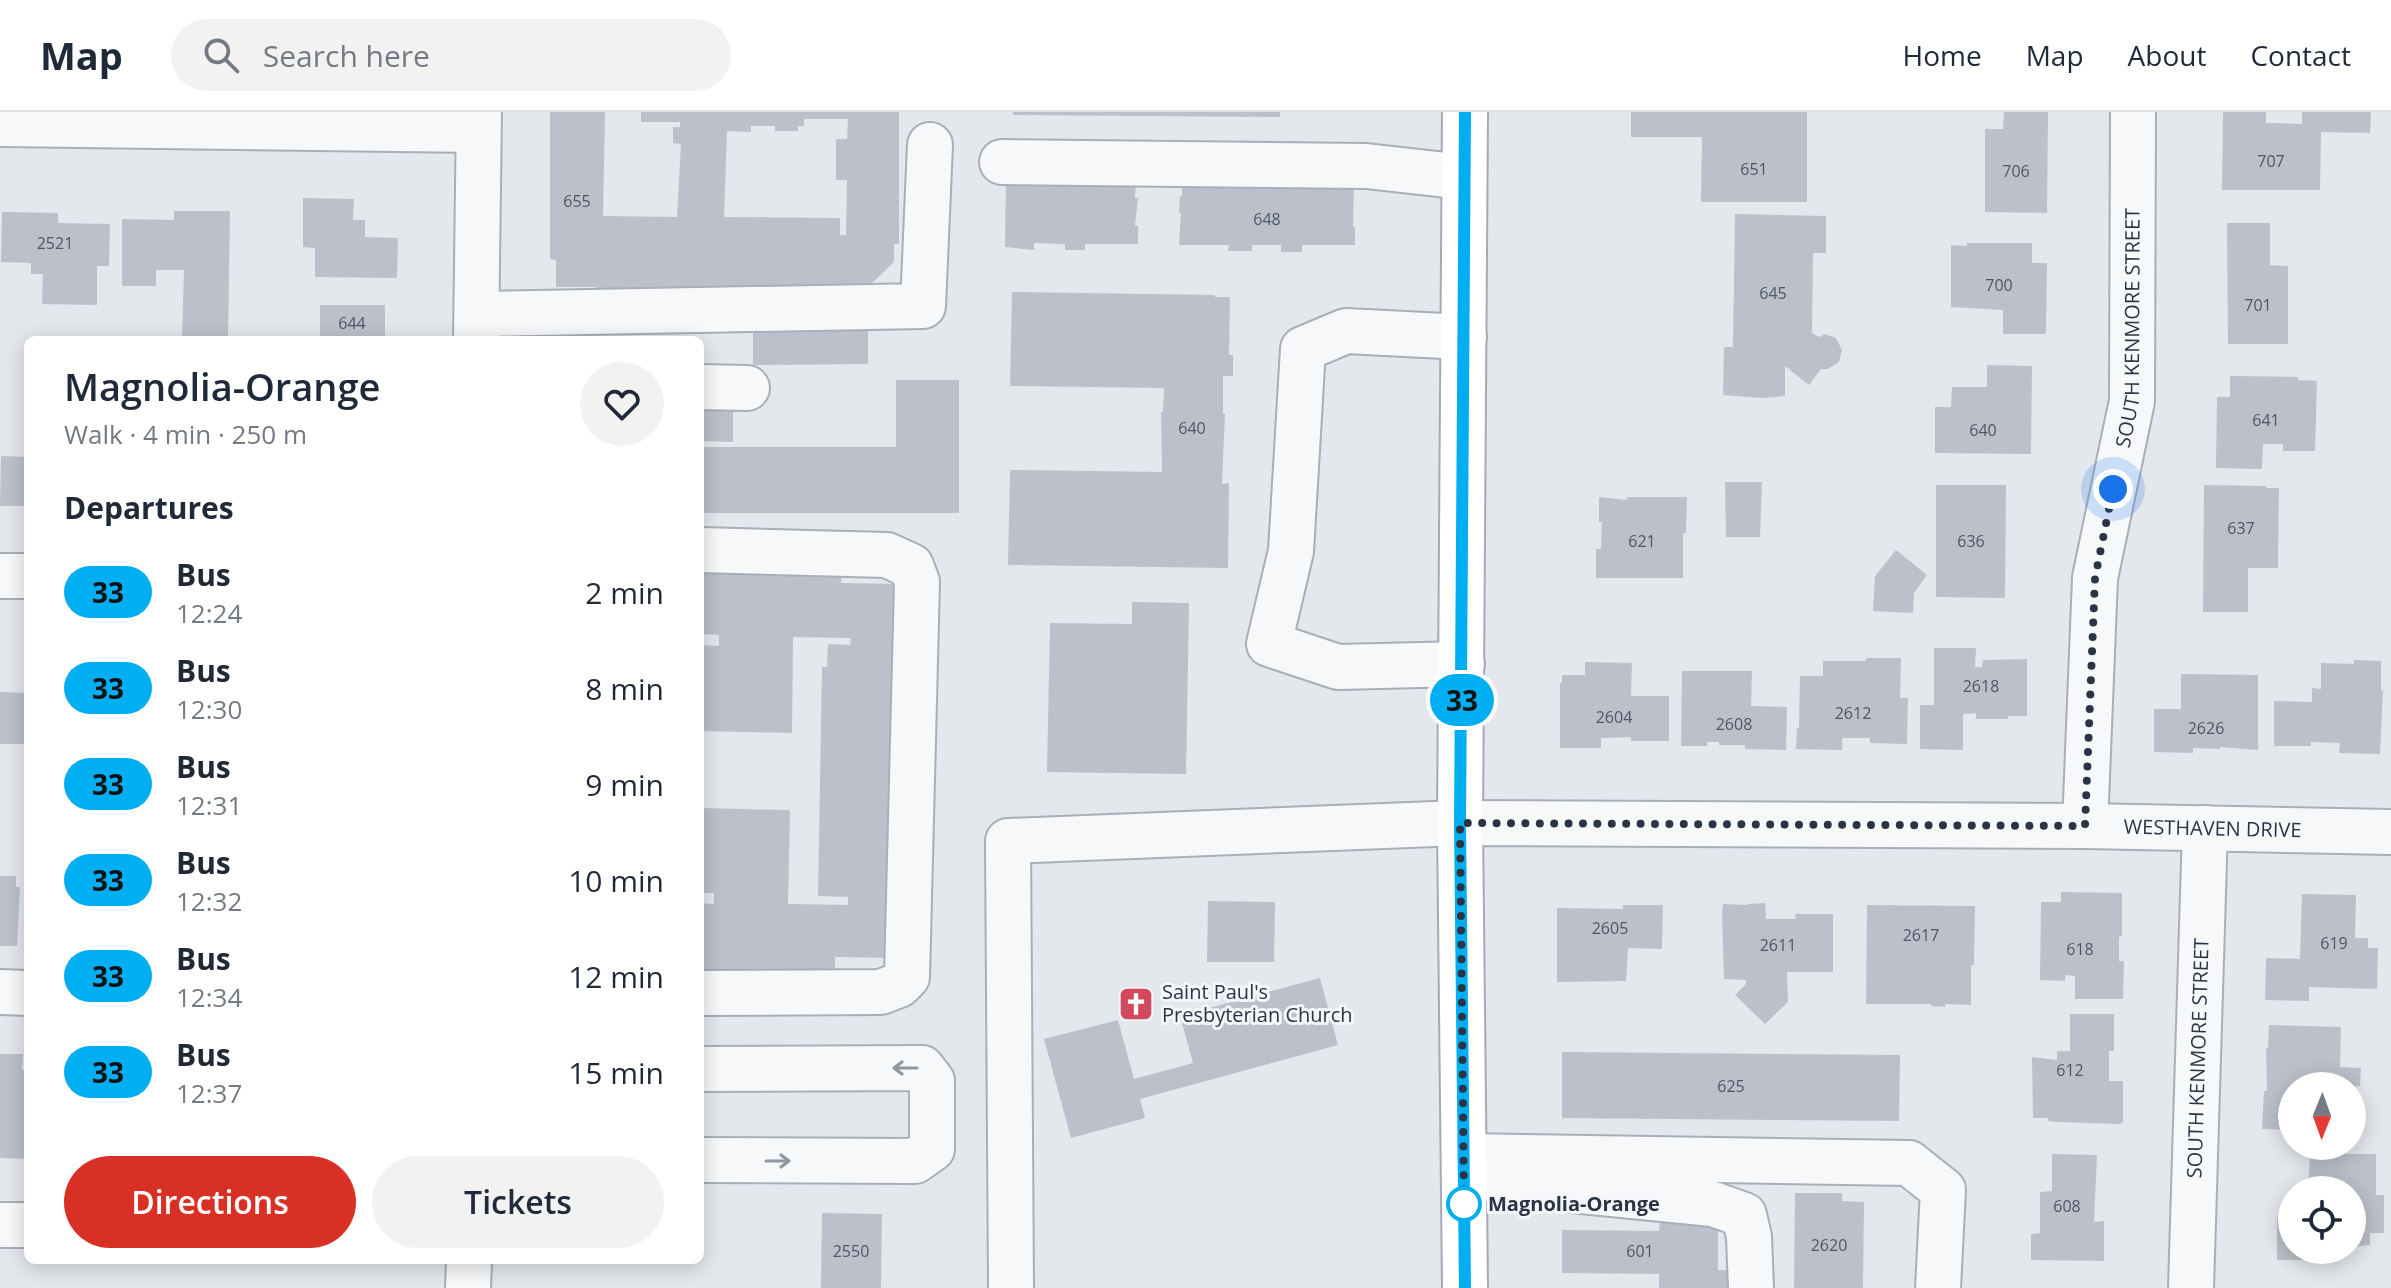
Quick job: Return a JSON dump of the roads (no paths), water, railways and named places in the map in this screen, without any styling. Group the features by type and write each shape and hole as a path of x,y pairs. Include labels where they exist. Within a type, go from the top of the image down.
{"main road":[{"path":"1465,112 1460,823 1465,1288"}],"street":[{"name":"SOUTH KENMORE STREET","path":"2085,826 2095,578 2132,401 2133,112"},
{"path":"0,124 478,121 476,327 923,306 930,145"},
{"path":"1002,162 1366,166 1464,177"},
{"path":"1462,664 1338,667 1269,644 1291,551 1303,349 1346,331 1464,337"},
{"path":"704,387 747,388"},
{"path":"704,550 887,555 911,566 917,582 907,977 899,985 881,992 704,993"},
{"path":"0,576 24,576"},
{"name":"WESTHAVEN DRIVE","path":"1011,1288 1008,841 1460,823 2085,826 2391,832"},
{"name":"SOUTH KENMORE STREET","path":"2191,1288 2205,828"},
{"path":"0,992 24,993"},
{"path":"704,1069 922,1068 932,1081 932,1149 915,1161 704,1160"},
{"path":"1464,1168 1909,1163 1943,1190 1938,1288"},
{"path":"1464,1168 1713,1204 1744,1215 1749,1237 1751,1288"},
{"path":"0,1225 24,1225"},
{"path":"468,1288 469,1264"}],"place":[{"name":"Saint Paul's Presbyterian Church","path":"1136,1004"},
{"name":"Magnolia-Orange","path":"1464,1204"}]}
